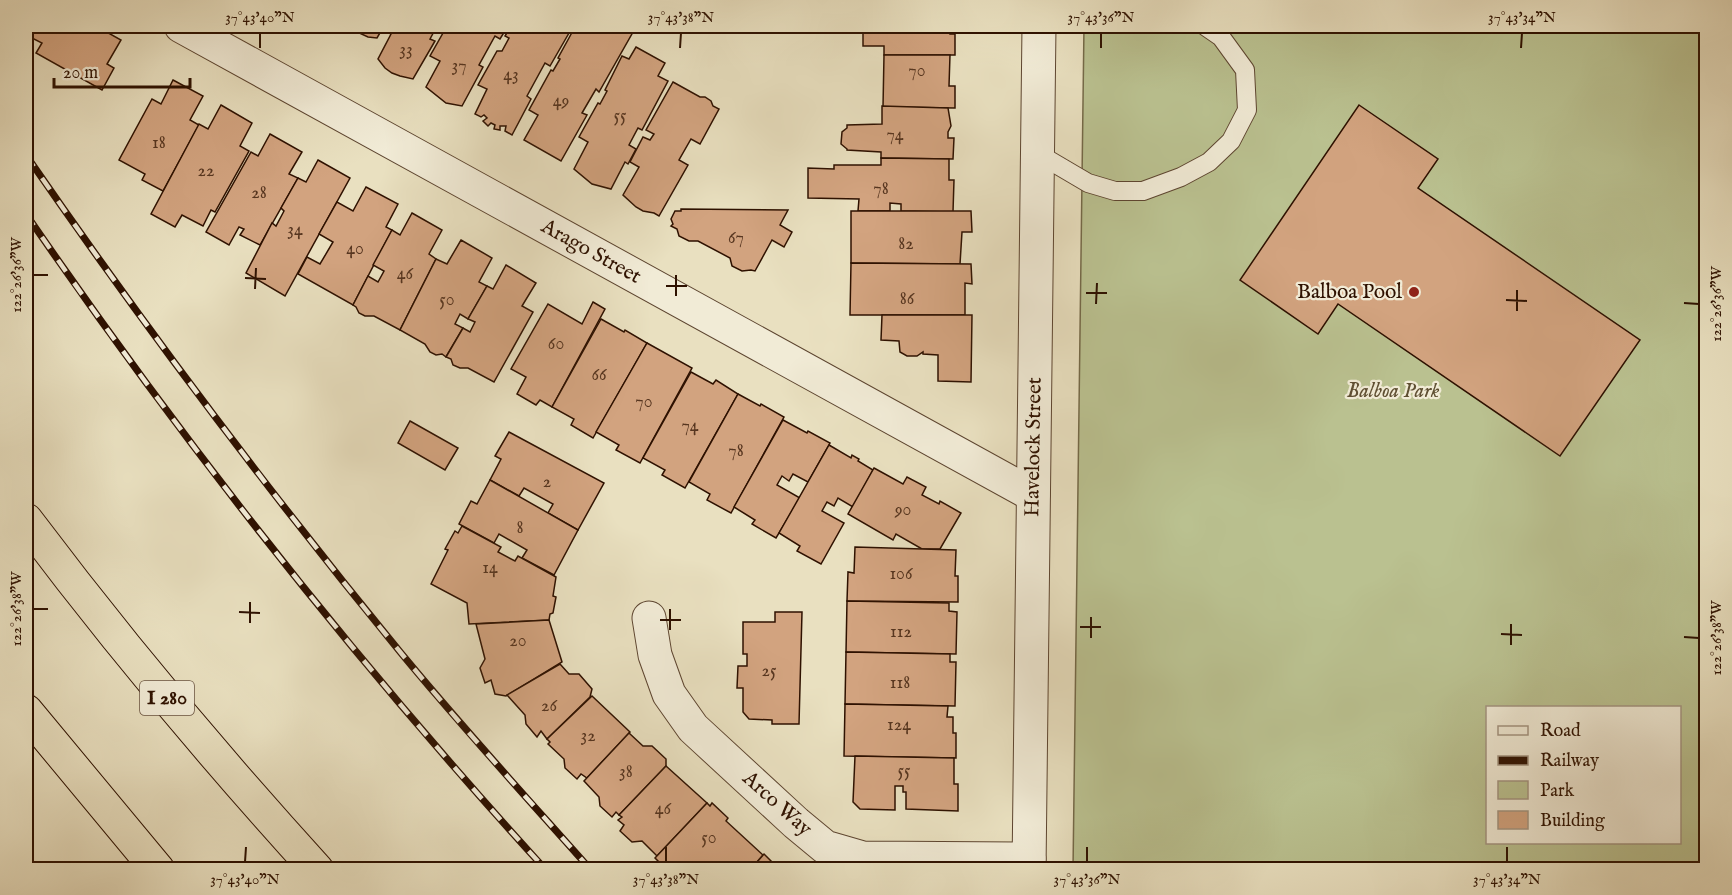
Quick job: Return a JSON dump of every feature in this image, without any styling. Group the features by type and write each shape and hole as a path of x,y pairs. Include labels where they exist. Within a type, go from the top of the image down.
{"highway":[{"name":"I 280","path":"26,520 159,688 317,870"},
{"path":"26,711 158,870"}],"street":[{"name":"Arago Street","path":"181,26 1033,495"},
{"name":"Havelock Street","path":"1029,864 1039,26"},
{"name":"Arco Way","path":"648,618 655,655 669,694 693,728 825,847 863,858 1029,864"}],"lane":[{"path":"1037,153 1088,183 1115,190 1143,191 1181,177 1209,162 1231,141 1247,110 1245,70 1221,37 1205,26"}],"green space":[{"name":"Balboa Park","path":"1084,26 1706,26 1706,869 1073,870"}],"building":[{"path":"26,26 96,26 121,40 107,64 114,68 102,90 36,53 42,43 26,35"},
{"path":"354,26 384,26 377,38 357,32"},
{"path":"384,26 437,26 430,39 435,41 413,79 392,73 378,59 391,34 383,29"},
{"path":"447,26 508,26 500,39 495,36 479,65 483,67 462,106 446,103 426,87 440,61 430,56"},
{"path":"511,26 573,26 550,66 545,63 527,96 531,99 512,135 505,131 506,126 500,126 500,130 494,129 495,125 491,123 488,126 483,121 487,118 484,115 481,117 475,114 487,89 478,85 497,51 502,51 509,38 505,36"},
{"path":"582,26 622,26 633,32 599,92 596,89 582,113 587,115 561,161 524,140 538,115 529,110 551,70 553,71 560,59 558,58 575,27 579,30"},
{"path":"863,26 950,26 950,34 955,34 955,55 884,55 884,46 863,46"},
{"path":"636,47 665,63 658,76 668,81 642,130 638,128 629,145 636,149 628,164 625,162 611,189 592,184 574,169 588,142 579,137 607,91 605,90 622,56 629,59"},
{"path":"884,55 950,55 949,86 955,86 955,108 883,107"},
{"path":"173,80 203,96 190,120 199,125 163,191 142,180 145,174 119,160 152,99 161,104"},
{"path":"673,82 700,97 705,97 719,109 700,144 691,139 679,160 688,165 659,216 636,207 623,195 639,167 630,162 643,137 650,140 654,134 646,130"},
{"path":"221,105 252,123 240,146 249,151 215,212 211,210 203,226 182,215 175,227 151,214 199,124 208,129"},
{"name":"Balboa Pool","path":"1359,105 1438,159 1418,188 1640,340 1560,456 1338,304 1318,334 1240,280"},
{"path":"882,106 948,108 951,126 948,138 954,138 953,159 881,158 881,152 847,150 841,144 842,132 847,125 882,124"},
{"path":"270,134 302,152 289,174 298,178 260,245 240,235 244,229 239,227 229,245 206,232 251,152 258,156"},
{"path":"881,158 949,159 949,180 954,180 953,212 901,211 901,204 890,203 890,211 858,211 859,199 808,198 808,168 834,169 834,165 881,165"},
{"path":"318,160 350,178 285,296 246,273 272,223 276,226 284,211 281,208 298,178 306,182"},
{"path":"366,187 398,204 386,227 392,230 353,305 298,274 307,257 320,264 333,242 319,234 337,202 353,211"},
{"path":"681,209 788,210 780,225 792,232 784,247 772,240 755,271 742,271 732,266 730,258 698,241 689,241 679,236 677,229 671,226 673,224 671,219 675,211 681,211"},
{"path":"851,211 971,211 972,232 962,232 960,264 851,263"},
{"path":"412,213 442,230 429,254 436,259 400,330 374,316 359,313 353,305 368,276 378,282 384,271 373,265 392,230 400,235"},
{"path":"461,240 492,258 479,282 487,286 468,319 460,314 455,324 463,328 446,357 430,352 425,344 400,330 436,259 447,264"},
{"path":"851,263 971,264 972,284 965,283 965,315 850,315"},
{"path":"506,265 536,283 522,306 533,312 494,382 468,368 453,365 451,359 446,357 463,328 470,332 475,322 468,319 487,286 493,289"},
{"path":"593,302 605,309 552,407 540,400 536,405 517,394 526,377 511,369 548,304 582,324"},
{"path":"882,315 972,315 971,382 938,381 938,355 923,354 923,352 917,356 907,356 900,352 899,341 881,340"},
{"path":"601,319 647,343 593,438 571,425 574,419 552,407"},
{"path":"647,343 692,368 640,463 616,450 619,445 596,432"},
{"path":"691,372 713,384 716,380 738,394 685,488 662,475 665,470 643,458"},
{"path":"738,394 784,417 731,513 707,500 710,494 689,482"},
{"path":"783,420 830,443 808,482 793,474 789,481 782,476 777,485 800,498 776,538 752,524 755,520 734,507"},
{"path":"410,421 458,448 445,470 398,443"},
{"path":"509,432 604,483 578,530 548,513 553,504 524,488 519,496 490,480 501,459 495,456"},
{"path":"829,445 851,458 852,455 873,470 853,507 838,498 834,506 827,502 822,511 844,523 821,564 797,551 800,546 779,533"},
{"path":"874,468 903,484 907,477 926,487 922,495 939,504 940,501 961,513 940,549 922,549 896,534 893,540 848,514"},
{"path":"490,480 578,530 554,575 522,558 527,550 499,534 494,543 459,524 471,501 477,504"},
{"path":"462,526 501,547 498,552 515,561 518,556 556,577 553,596 556,597 549,620 469,624 467,603 431,584 448,550 445,549 455,531 458,533"},
{"path":"855,547 956,550 955,576 958,576 958,602 847,601 848,572 854,573"},
{"path":"847,601 949,603 949,611 957,612 956,654 846,652"},
{"path":"775,612 802,612 799,724 772,724 772,720 749,719 743,712 743,688 737,688 738,666 747,666 747,654 743,654 743,622 775,622"},
{"path":"549,620 562,662 506,696 495,694 491,680 485,683 480,668 485,659 476,624"},
{"path":"846,652 950,654 950,662 956,662 955,706 845,704"},
{"path":"560,664 569,674 579,674 592,689 590,697 547,739 541,731 537,737 526,724 525,715 507,695"},
{"path":"592,696 630,732 587,778 581,774 577,779 565,768 564,759 548,744 550,742 547,739"},
{"path":"845,704 948,706 947,717 953,717 953,733 956,733 956,758 844,756"},
{"path":"629,733 643,746 652,746 666,759 666,766 619,815 616,812 612,817 600,806 599,797 584,781"},
{"path":"855,756 954,758 954,784 958,784 958,811 906,809 906,792 903,792 903,786 895,786 895,810 860,809 853,802"},
{"path":"666,766 707,803 657,856 642,841 632,842 620,831 624,825 618,820 622,817 619,815"},
{"path":"707,803 710,806 712,803 728,818 726,821 763,855 750,870 659,870 656,867 660,863 655,858"},
{"path":"764,854 780,870 750,870"}],"railway":[{"path":"26,155 208,408 303,531 424,681 591,870"},
{"path":"26,214 147,385 275,551 408,713 546,870"}],"place":[{"name":"Balboa Pool","path":"1414,292"}]}
